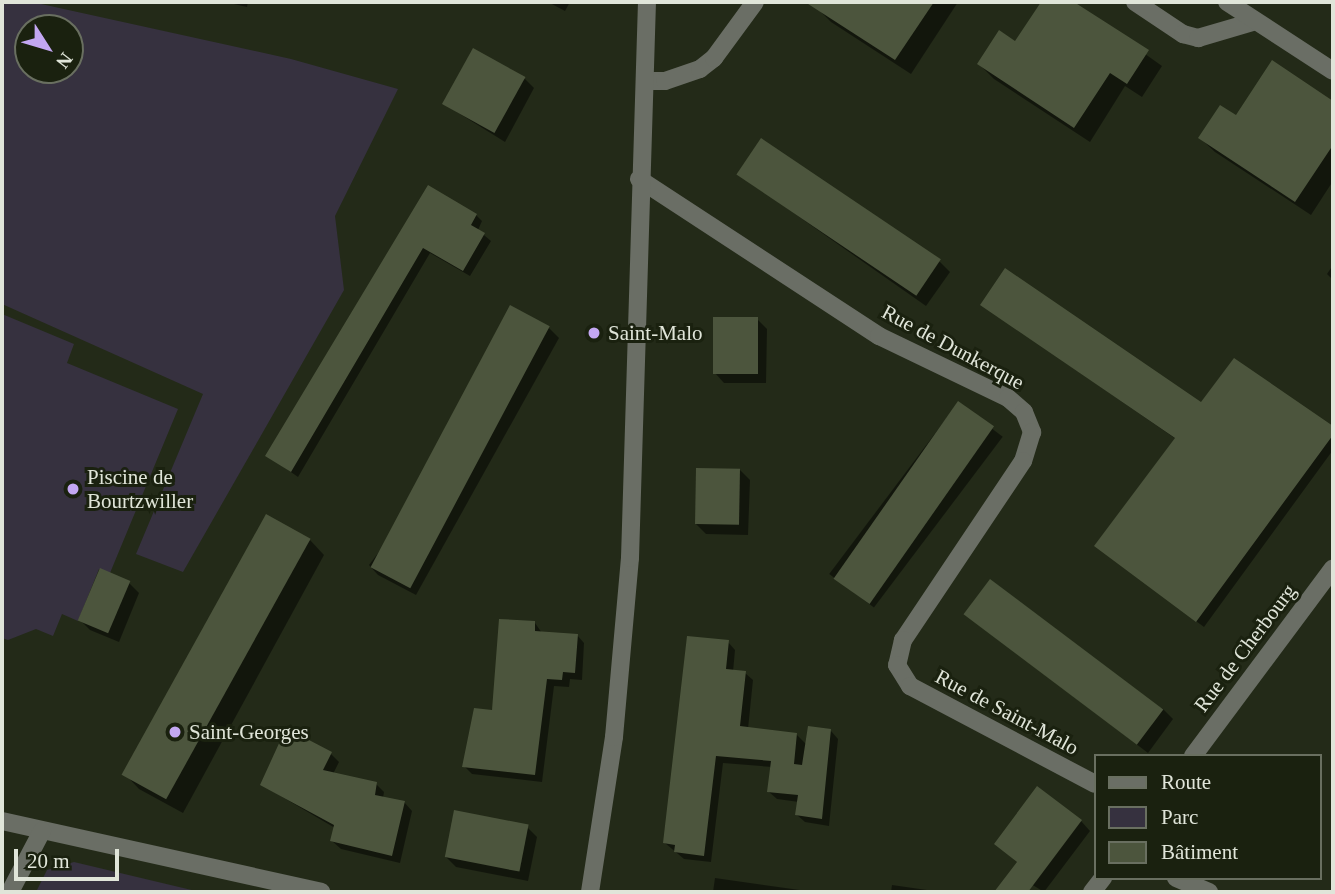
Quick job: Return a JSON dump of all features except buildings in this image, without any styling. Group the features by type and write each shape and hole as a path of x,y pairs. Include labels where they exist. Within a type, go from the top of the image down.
{"street":[{"path":"590,892 613,750 630,558 639,179 646,81 647,2"},
{"path":"646,81 665,81 700,69 714,58 755,2"},
{"path":"1135,2 1183,34 1198,38 1255,21"},
{"path":"1227,2 1333,71"},
{"name":"Rue de Dunkerque","path":"639,179 879,336 1008,398 1024,411 1032,432 1023,461 903,640 897,654 901,676"},
{"name":"Rue de Cherbourg","path":"1195,754 1333,568"},
{"name":"Rue de Saint-Malo","path":"901,676 910,685 1094,783"},
{"path":"2,821 321,892"},
{"path":"10,892 42,831"},
{"path":"1181,880 1209,892"}],"green space":[{"path":"2,2 32,2 291,59 398,89 335,216 344,290 183,572 136,554 203,394 2,304"},
{"name":"Piscine de Bourtzwiller","path":"2,314 74,344 67,363 178,409 110,573 99,569 78,621 62,614 53,636 36,629 8,640 2,638"},
{"path":"74,862 200,892 36,892 47,870"}],"place":[{"name":"Saint-Malo","path":"594,333"},
{"name":"Piscine de Bourtzwiller","path":"73,489"},
{"name":"Saint-Georges","path":"175,732"}]}
